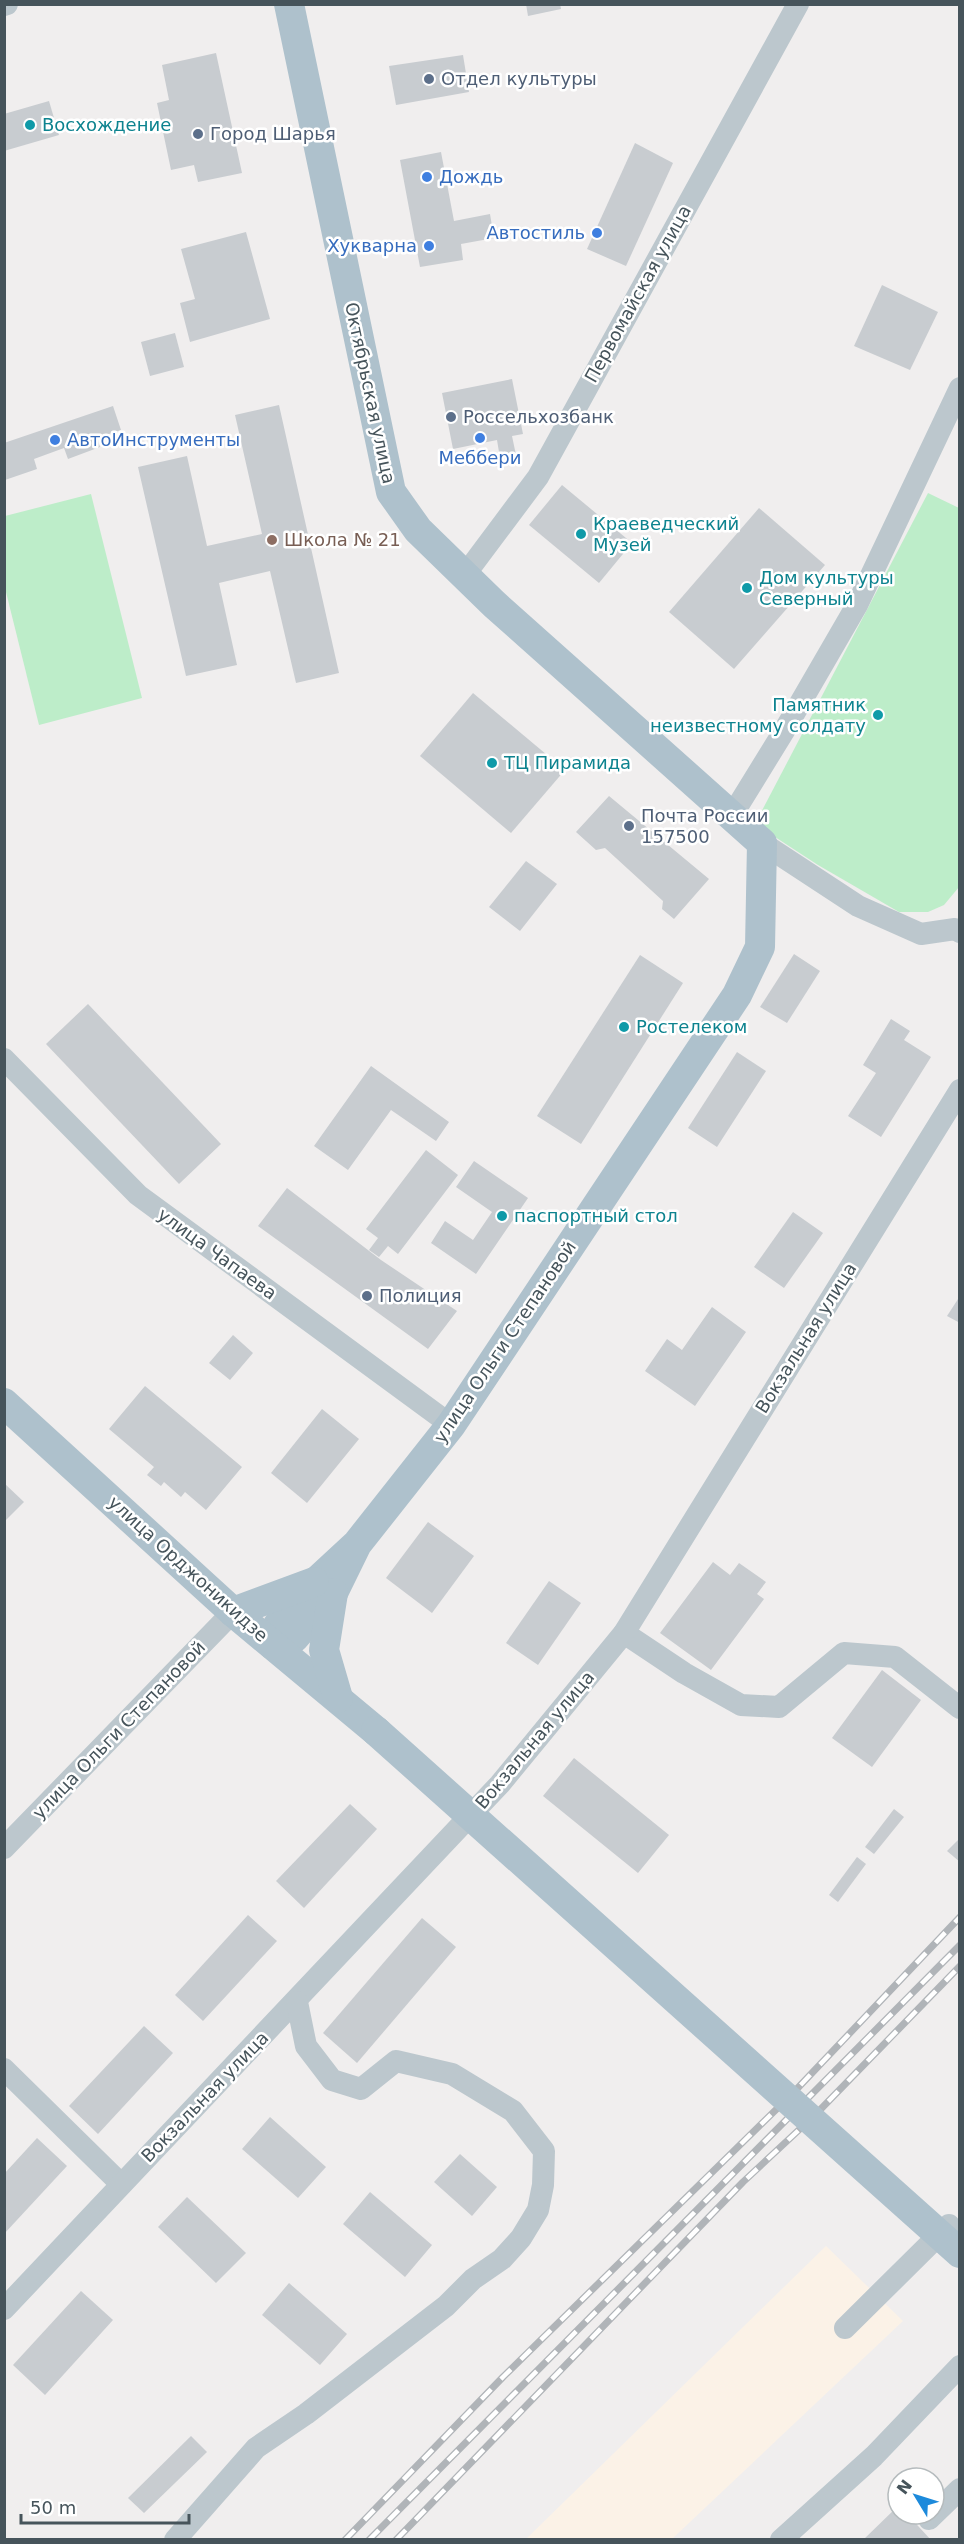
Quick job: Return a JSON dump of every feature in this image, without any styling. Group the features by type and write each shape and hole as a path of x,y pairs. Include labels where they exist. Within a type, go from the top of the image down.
{"main road":[{"name":"Октябрьская улица","path":"289,4 391,492 418,530 464,576 762,843"},
{"name":"улица Ольги Степановой","path":"273,1645 278,1625 325,1587 451,1425 737,995 760,948 762,843"},
{"name":"улица Орджоникидзе","path":"4,1402 233,1612 376,1731 960,2253"},
{"path":"233,1612 325,1587 324,1650 338,1698"}],"street":[{"name":"Первомайская улица","path":"464,576 538,477 798,4"},
{"path":"731,817 857,605 960,388"},
{"path":"762,843 858,906 921,934 958,929"},
{"name":"улица Чапаева","path":"4,1059 138,1195 451,1425"},
{"name":"Вокзальная улица","path":"4,2309 297,2002 500,1784 624,1634 960,1090"},
{"name":"улица Ольги Степановой","path":"4,1848 233,1612"},
{"path":"624,1634 684,1673 741,1705 779,1707 844,1653 895,1657 960,1708"},
{"path":"175,2540 256,2448 306,2414 446,2306 473,2279 502,2259 521,2238 538,2210 543,2185 544,2151 513,2111 452,2074 396,2061 361,2089 332,2080 306,2046 297,2002"},
{"path":"4,2069 121,2184"},
{"path":"845,2328 949,2224 960,2234"},
{"path":"781,2540 874,2456 957,2372"},
{"path":"946,2503 960,2489"}],"shaded area":[{"path":"826,2246 903,2321 672,2539 525,2540"}],"green space":[{"path":"928,493 959,508 959,887 944,905 928,912 899,912 818,865 755,824"},
{"path":"91,494 142,698 39,725 5,588 5,516"}],"building":[{"path":"526,4 560,4 561,9 528,16"},
{"name":"Город Шарья","path":"216,53 242,173 198,182 194,165 171,170 157,103 169,100 162,65"},
{"name":"Отдел культуры","path":"463,55 469,92 396,105 389,66"},
{"name":"Восхождение","path":"49,101 59,135 4,151 4,114"},
{"path":"635,143 673,163 626,266 587,249"},
{"path":"441,152 454,221 490,214 494,238 461,244 463,260 420,267 400,160"},
{"path":"246,232 270,319 190,342 180,303 195,299 181,249"},
{"path":"882,285 938,312 910,370 854,346"},
{"path":"175,333 184,367 150,376 141,342"},
{"path":"512,379 523,434 512,436 516,455 500,458 497,440 453,449 442,393"},
{"name":"Школа № 21","path":"279,405 339,673 296,683 270,571 219,583 237,665 186,676 138,467 187,456 207,546 262,534 235,415"},
{"name":"АвтоИнструменты","path":"113,406 121,430 97,438 100,447 68,459 64,448 34,459 37,469 5,480 4,443"},
{"name":"Краеведческий Музей","path":"562,485 632,543 599,583 529,525"},
{"name":"Дом культуры Северный","path":"759,508 825,565 734,669 669,612"},
{"name":"ТЦ Пирамида","path":"473,693 565,770 511,833 420,756"},
{"path":"609,796 709,879 674,919 662,909 663,901 605,848 596,850 576,832"},
{"path":"526,861 557,884 520,931 489,907"},
{"path":"794,954 820,971 787,1023 760,1007"},
{"name":"Ростелеком","path":"640,955 683,983 581,1144 537,1116"},
{"path":"88,1004 221,1144 179,1184 46,1044"},
{"path":"891,1019 910,1031 904,1040 931,1057 881,1137 848,1116 876,1073 863,1065"},
{"path":"737,1052 766,1071 717,1147 688,1128"},
{"path":"371,1066 449,1122 436,1141 391,1110 348,1170 314,1146"},
{"path":"426,1150 458,1175 398,1254 388,1246 379,1257 369,1250 378,1238 366,1229"},
{"name":"паспортный стол","path":"474,1161 528,1198 476,1274 431,1243 445,1221 473,1240 492,1212 456,1187"},
{"path":"287,1188 381,1260 457,1311 428,1349 258,1226"},
{"path":"793,1212 823,1233 784,1288 754,1267"},
{"path":"960,1296 960,1323 947,1316"},
{"path":"712,1307 746,1332 695,1406 645,1371 667,1339 682,1350"},
{"path":"233,1335 253,1353 230,1380 209,1363"},
{"path":"145,1386 242,1467 206,1510 185,1492 181,1497 164,1482 161,1486 147,1475 154,1467 109,1429"},
{"path":"322,1409 359,1439 307,1503 271,1473"},
{"path":"4,1483 24,1502 4,1522"},
{"path":"428,1522 474,1556 432,1613 386,1578"},
{"path":"713,1562 730,1575 739,1563 766,1582 757,1594 764,1599 711,1670 660,1633"},
{"path":"549,1581 581,1603 538,1665 506,1643"},
{"path":"882,1670 921,1700 872,1767 832,1738"},
{"path":"574,1758 669,1835 638,1873 543,1796"},
{"path":"350,1804 377,1829 304,1908 276,1881"},
{"path":"894,1809 904,1817 874,1854 865,1847"},
{"path":"960,1838 960,1862 947,1851"},
{"path":"857,1857 866,1864 838,1902 829,1895"},
{"path":"248,1915 277,1941 203,2021 175,1995"},
{"path":"422,1918 456,1947 357,2063 323,2033"},
{"path":"144,2026 173,2053 98,2134 69,2106"},
{"path":"270,2117 326,2167 298,2198 242,2149"},
{"path":"37,2138 67,2166 4,2234 4,2174"},
{"path":"460,2154 497,2187 472,2216 434,2182"},
{"path":"370,2192 432,2245 405,2277 343,2224"},
{"path":"187,2197 246,2253 216,2283 158,2227"},
{"path":"289,2283 347,2334 320,2365 262,2315"},
{"path":"81,2291 113,2320 45,2395 13,2365"},
{"path":"191,2436 207,2452 144,2513 128,2498"},
{"path":"886,2518 886,2526 918,2526 931,2540 863,2540"}],"railway":[{"path":"345,2540 503,2377 793,2093 960,1917"},
{"path":"369,2540 960,1945"},
{"path":"396,2540 743,2182 816,2114 960,1966"}],"place":[{"name":"Отдел культуры","path":"429,79"},
{"name":"Восхождение","path":"30,125"},
{"name":"Город Шарья","path":"198,134"},
{"name":"Дождь","path":"427,177"},
{"name":"Автостиль","path":"597,233"},
{"name":"Хукварна","path":"429,246"},
{"name":"Россельхозбанк","path":"451,417"},
{"name":"Меббери","path":"480,438"},
{"name":"АвтоИнструменты","path":"55,440"},
{"name":"Краеведческий Музей","path":"581,534"},
{"name":"Школа № 21","path":"272,540"},
{"name":"Дом культуры Северный","path":"747,588"},
{"name":"Памятник неизвестному солдату","path":"878,715"},
{"name":"ТЦ Пирамида","path":"492,763"},
{"name":"Почта России 157500","path":"629,826"},
{"name":"Ростелеком","path":"624,1027"},
{"name":"паспортный стол","path":"502,1216"},
{"name":"Полиция","path":"367,1296"}]}
